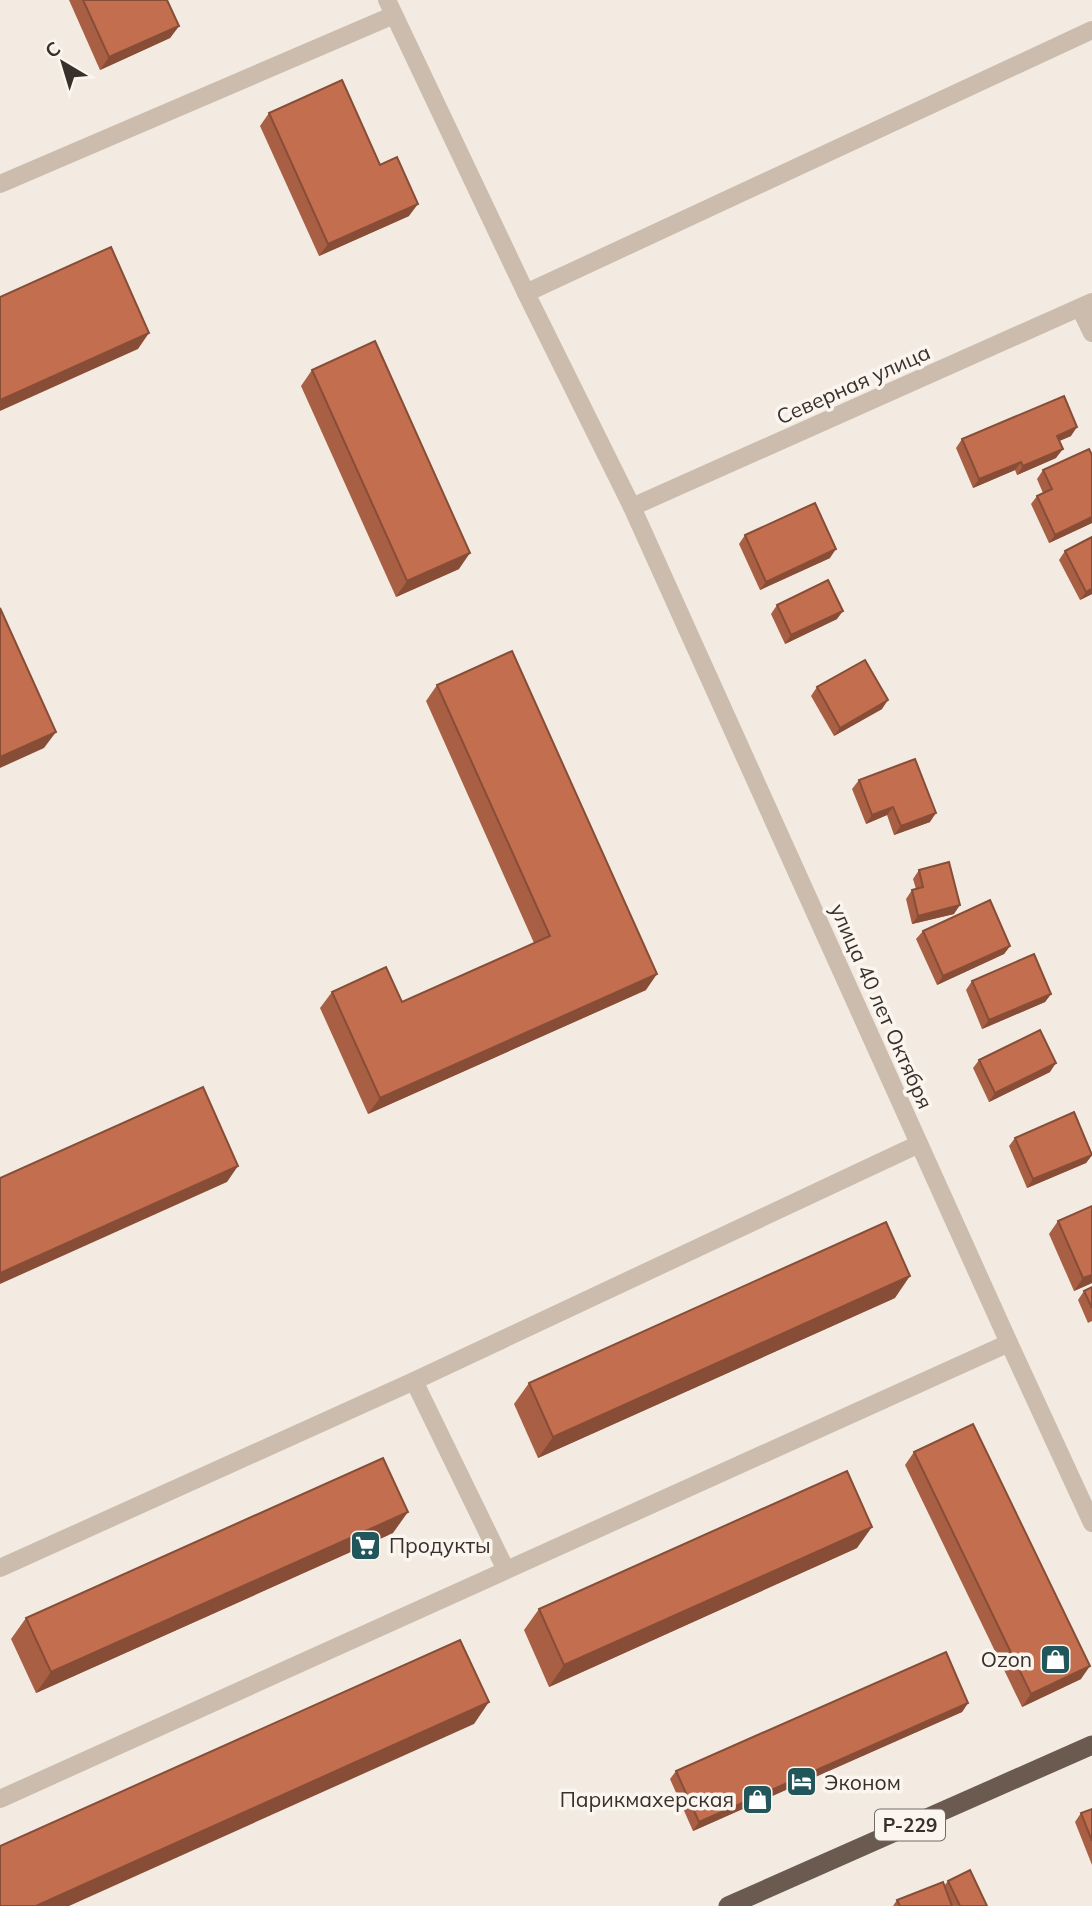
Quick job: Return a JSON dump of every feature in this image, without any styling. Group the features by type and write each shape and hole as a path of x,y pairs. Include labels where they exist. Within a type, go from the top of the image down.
{"highway":[{"name":"Р-229","path":"728,1906 1092,1745"}],"street":[{"path":"0,184 390,8"},
{"name":"улица 40 лет Октября","path":"390,8 632,507 1092,1523"},
{"path":"526,293 1092,30"},
{"path":"1086,305 1092,333"},
{"name":"Северная улица","path":"632,507 1086,305"},
{"path":"0,1567 414,1381 919,1144"},
{"path":"0,1799 1009,1343"},
{"path":"414,1381 506,1570"}],"building":[{"path":"83,0 167,0 179,26 109,57"},
{"path":"342,80 380,165 397,157 418,204 328,244 269,113"},
{"path":"111,247 149,333 0,400 0,297"},
{"path":"375,341 470,553 407,581 312,370"},
{"path":"1064,396 1077,427 1057,436 1063,449 1023,466 1021,462 979,479 962,439"},
{"path":"1089,449 1092,455 1092,517 1055,535 1037,496 1052,489 1043,470"},
{"path":"815,503 836,549 766,582 745,535"},
{"path":"1092,537 1092,589 1086,592 1065,551"},
{"path":"828,580 843,611 791,635 777,605"},
{"path":"0,608 56,732 0,757"},
{"path":"512,651 657,974 380,1098 332,992 386,967 402,1002 550,936 437,685"},
{"path":"865,660 888,700 840,728 817,687"},
{"path":"915,759 936,813 901,826 893,807 872,815 859,780"},
{"path":"949,862 960,905 918,916 912,890 923,887 919,870"},
{"path":"990,900 1010,946 943,976 923,931"},
{"path":"1034,954 1051,994 989,1020 972,981"},
{"path":"1040,1030 1056,1063 995,1093 979,1060"},
{"path":"203,1087 238,1166 0,1273 0,1178"},
{"path":"1074,1112 1092,1155 1033,1179 1015,1138"},
{"path":"1092,1206 1092,1275 1083,1278 1058,1221"},
{"path":"886,1222 910,1276 553,1437 529,1383"},
{"path":"1092,1287 1092,1308 1084,1291"},
{"path":"973,1424 1090,1666 1031,1694 914,1452"},
{"path":"383,1458 408,1512 51,1672 26,1618"},
{"path":"847,1471 872,1527 564,1665 539,1609"},
{"path":"460,1640 489,1702 36,1906 0,1906 0,1846"},
{"path":"946,1652 968,1703 699,1822 676,1771"},
{"path":"1092,1809 1092,1841 1081,1813"},
{"path":"970,1870 987,1906 960,1906 948,1881"},
{"path":"943,1882 952,1906 900,1906 897,1900"}],"place":[{"name":"Продукты","path":"366,1545"},
{"name":"Ozon","path":"1055,1659"},
{"name":"Эконом","path":"801,1782"},
{"name":"Парикмахерская","path":"757,1799"}]}
